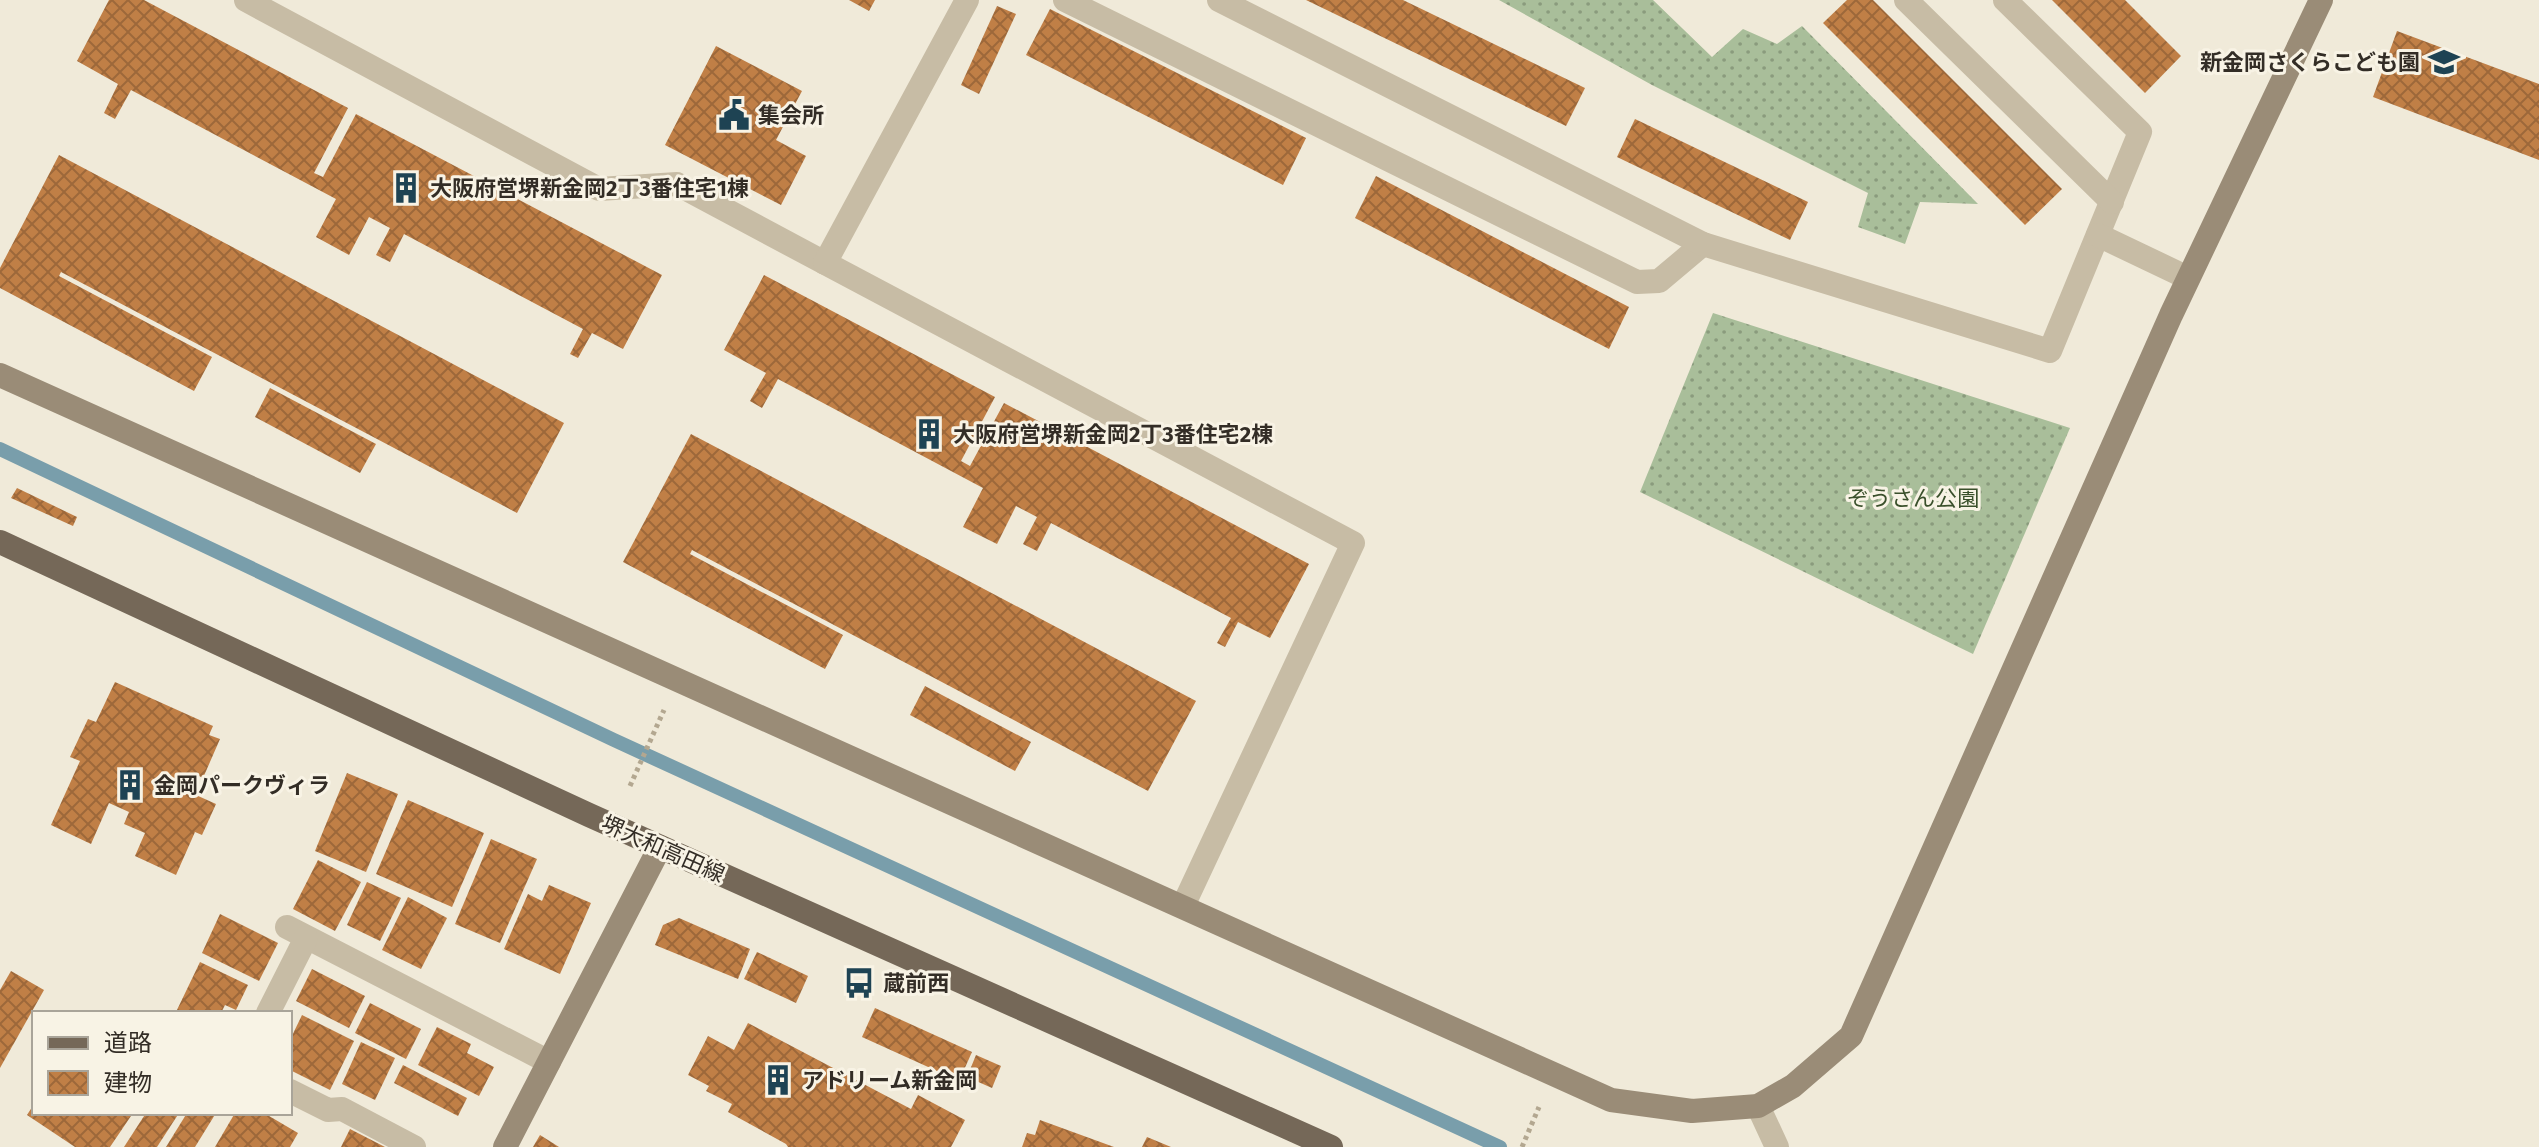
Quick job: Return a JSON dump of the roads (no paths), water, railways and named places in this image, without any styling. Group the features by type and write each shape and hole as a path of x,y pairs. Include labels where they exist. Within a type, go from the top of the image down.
{"main road":[{"name":"堺大和高田線","path":"0,542 660,847 1331,1147"}],"street":[{"path":"246,0 599,189 677,184 1353,543 1183,906"},
{"path":"825,263 967,0"},
{"path":"1065,0 1637,282 1659,281 1703,244"},
{"path":"1219,0 1703,244 2050,351 2140,132 2005,0"},
{"path":"1906,0 2112,202"},
{"path":"0,375 1611,1100 1692,1111 1758,1106 1793,1086 1851,1036 2188,278 2321,0"},
{"path":"2098,235 2188,278"},
{"path":"505,1147 660,847"},
{"path":"269,1011 296,932 549,1062"},
{"path":"292,1092 328,1110 342,1109 414,1147"},
{"path":"1758,1106 1777,1147"}],"waterway":[{"path":"0,449 614,740 1500,1147"}],"place":[{"name":"新金岡さくらこども園","path":"2444,62"},
{"name":"集会所","path":"734,115"},
{"name":"大阪府営堺新金岡2丁3番住宅1棟","path":"406,188"},
{"name":"大阪府営堺新金岡2丁3番住宅2棟","path":"929,434"},
{"name":"金岡パークヴィラ","path":"130,785"},
{"name":"蔵前西","path":"859,983"},
{"name":"アドリーム新金岡","path":"778,1080"}],"park label":[{"name":"ぞうさん公園","path":"1913,498"}]}
